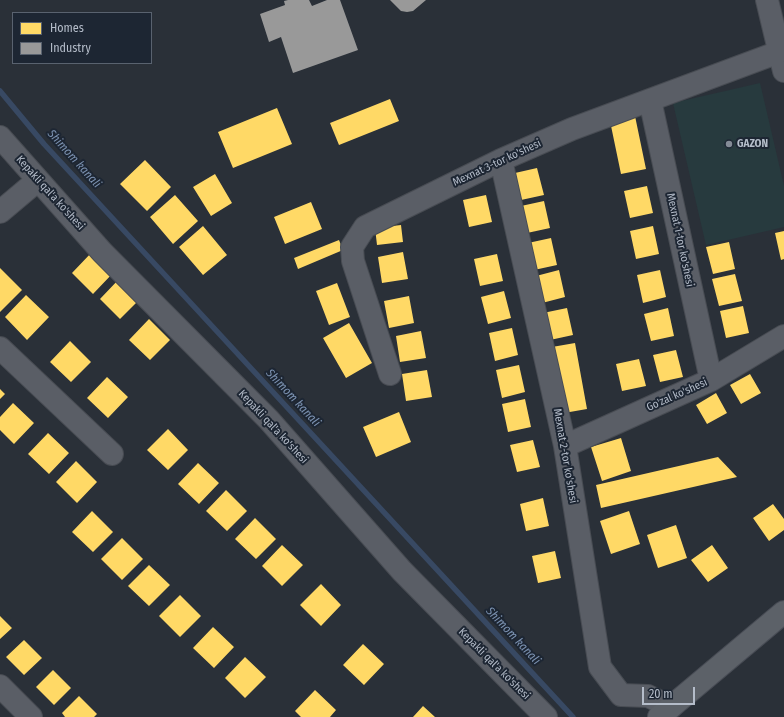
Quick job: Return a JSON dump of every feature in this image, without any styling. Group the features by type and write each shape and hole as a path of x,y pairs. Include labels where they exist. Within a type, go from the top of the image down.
{"main road":[{"path":"665,712 784,612"}],"street":[{"path":"767,0 782,62"},
{"name":"Mexnat 3-tor ko'shesi","path":"390,374 353,261 352,247 365,227 501,160 572,129 650,100 782,62"},
{"name":"Mexnat 1-tor ko'shesi","path":"650,100 710,380"},
{"name":"Kepakli qal'a ko'shesi","path":"0,137 102,252 269,420 402,571 546,717"},
{"name":"Mexnat 2-tor ko'shesi","path":"501,160 565,446 600,667 621,695 648,696 665,712"},
{"path":"0,212 38,180"},
{"name":"Go'zal ko'shesi","path":"565,446 710,380 784,336"},
{"path":"0,348 112,454"},
{"path":"0,686 31,717"}],"green space":[{"name":"GAZON","path":"760,83 784,186 784,227 706,245 673,103"}],"building: Homes":[{"path":"390,99 399,121 339,145 330,123"},
{"path":"277,108 292,144 233,168 218,132"},
{"path":"635,116 646,169 621,174 610,121"},
{"path":"145,160 171,187 147,211 120,184"},
{"path":"537,168 544,195 521,200 515,173"},
{"path":"215,174 232,203 211,216 193,187"},
{"path":"647,186 653,213 630,218 624,191"},
{"path":"175,195 198,221 173,244 150,217"},
{"path":"486,195 492,222 469,227 463,200"},
{"path":"544,201 550,228 527,233 521,206"},
{"path":"311,202 322,229 285,244 274,217"},
{"path":"401,225 403,242 377,245 375,228"},
{"path":"203,226 227,255 203,275 179,247"},
{"path":"653,226 659,254 636,259 630,231"},
{"path":"784,231 784,259 781,260 775,233"},
{"path":"551,238 557,265 534,270 528,243"},
{"path":"339,240 343,250 298,269 294,258"},
{"path":"729,242 735,269 713,274 706,247"},
{"path":"92,252 113,273 93,294 72,273"},
{"path":"403,252 408,279 382,283 378,257"},
{"path":"497,254 503,281 480,286 474,259"},
{"path":"0,268 22,290 0,312"},
{"path":"559,270 565,297 542,303 536,276"},
{"path":"660,270 666,297 643,303 637,275"},
{"path":"735,274 742,301 719,306 712,279"},
{"path":"120,278 141,298 120,319 100,299"},
{"path":"337,283 350,317 329,325 316,291"},
{"path":"504,291 511,318 488,324 481,297"},
{"path":"26,295 49,317 27,340 5,317"},
{"path":"409,296 414,323 389,328 384,301"},
{"path":"743,306 749,333 726,338 720,311"},
{"path":"567,308 573,335 550,340 543,313"},
{"path":"668,308 674,336 651,341 644,314"},
{"path":"149,319 170,340 150,360 129,340"},
{"path":"349,323 372,363 346,378 323,338"},
{"path":"512,328 518,355 495,361 489,333"},
{"path":"421,331 426,358 400,362 396,336"},
{"path":"70,341 91,362 71,382 50,362"},
{"path":"575,343 587,409 564,413 552,347"},
{"path":"676,350 683,377 660,382 653,355"},
{"path":"639,359 646,386 622,391 616,364"},
{"path":"519,365 525,392 502,398 496,370"},
{"path":"427,370 432,397 406,401 402,374"},
{"path":"750,374 761,393 741,404 730,385"},
{"path":"107,377 128,397 108,418 87,398"},
{"path":"0,389 5,394 0,399"},
{"path":"716,393 727,413 707,424 696,405"},
{"path":"525,399 531,427 508,432 502,404"},
{"path":"13,403 34,423 14,444 0,430 0,417"},
{"path":"399,412 411,442 376,457 363,427"},
{"path":"168,429 188,450 168,470 147,450"},
{"path":"48,433 69,453 49,474 28,454"},
{"path":"621,438 631,471 602,481 591,447"},
{"path":"533,440 540,467 517,472 510,445"},
{"path":"718,457 737,477 601,508 596,485"},
{"path":"76,461 97,482 77,503 56,482"},
{"path":"198,463 219,483 199,504 178,484"},
{"path":"226,490 247,511 227,531 206,511"},
{"path":"543,498 549,526 526,531 520,504"},
{"path":"773,504 784,519 784,530 769,541 753,518"},
{"path":"92,511 113,532 93,552 72,532"},
{"path":"629,511 640,544 611,554 600,521"},
{"path":"255,518 276,539 256,559 235,539"},
{"path":"676,525 687,558 658,568 647,535"},
{"path":"122,538 143,559 122,580 101,559"},
{"path":"282,545 303,565 282,586 262,566"},
{"path":"712,545 728,568 708,582 691,560"},
{"path":"555,551 561,578 538,583 532,556"},
{"path":"149,565 170,585 149,606 128,586"},
{"path":"321,584 341,605 321,626 300,605"},
{"path":"180,595 201,616 180,637 159,616"},
{"path":"0,616 12,628 0,639"},
{"path":"213,627 234,647 214,668 193,648"},
{"path":"24,640 42,658 24,675 6,657"},
{"path":"363,644 384,664 364,685 343,665"},
{"path":"245,657 266,677 245,698 225,678"},
{"path":"53,670 71,688 54,705 36,687"},
{"path":"315,690 336,710 330,717 301,717 295,711"},
{"path":"79,696 97,714 94,717 65,717 62,713"},
{"path":"423,706 435,717 413,717"}],"building: Industry":[{"path":"309,0 312,6 327,0 340,0 358,50 293,73 281,37 269,42 260,14 285,5 284,1"},
{"path":"390,0 426,0 413,11 407,12 401,11"}],"waterway":[{"name":"Shimom kanali","path":"0,91 44,144 573,717"}],"place":[{"name":"GAZON","path":"729,144"}]}
